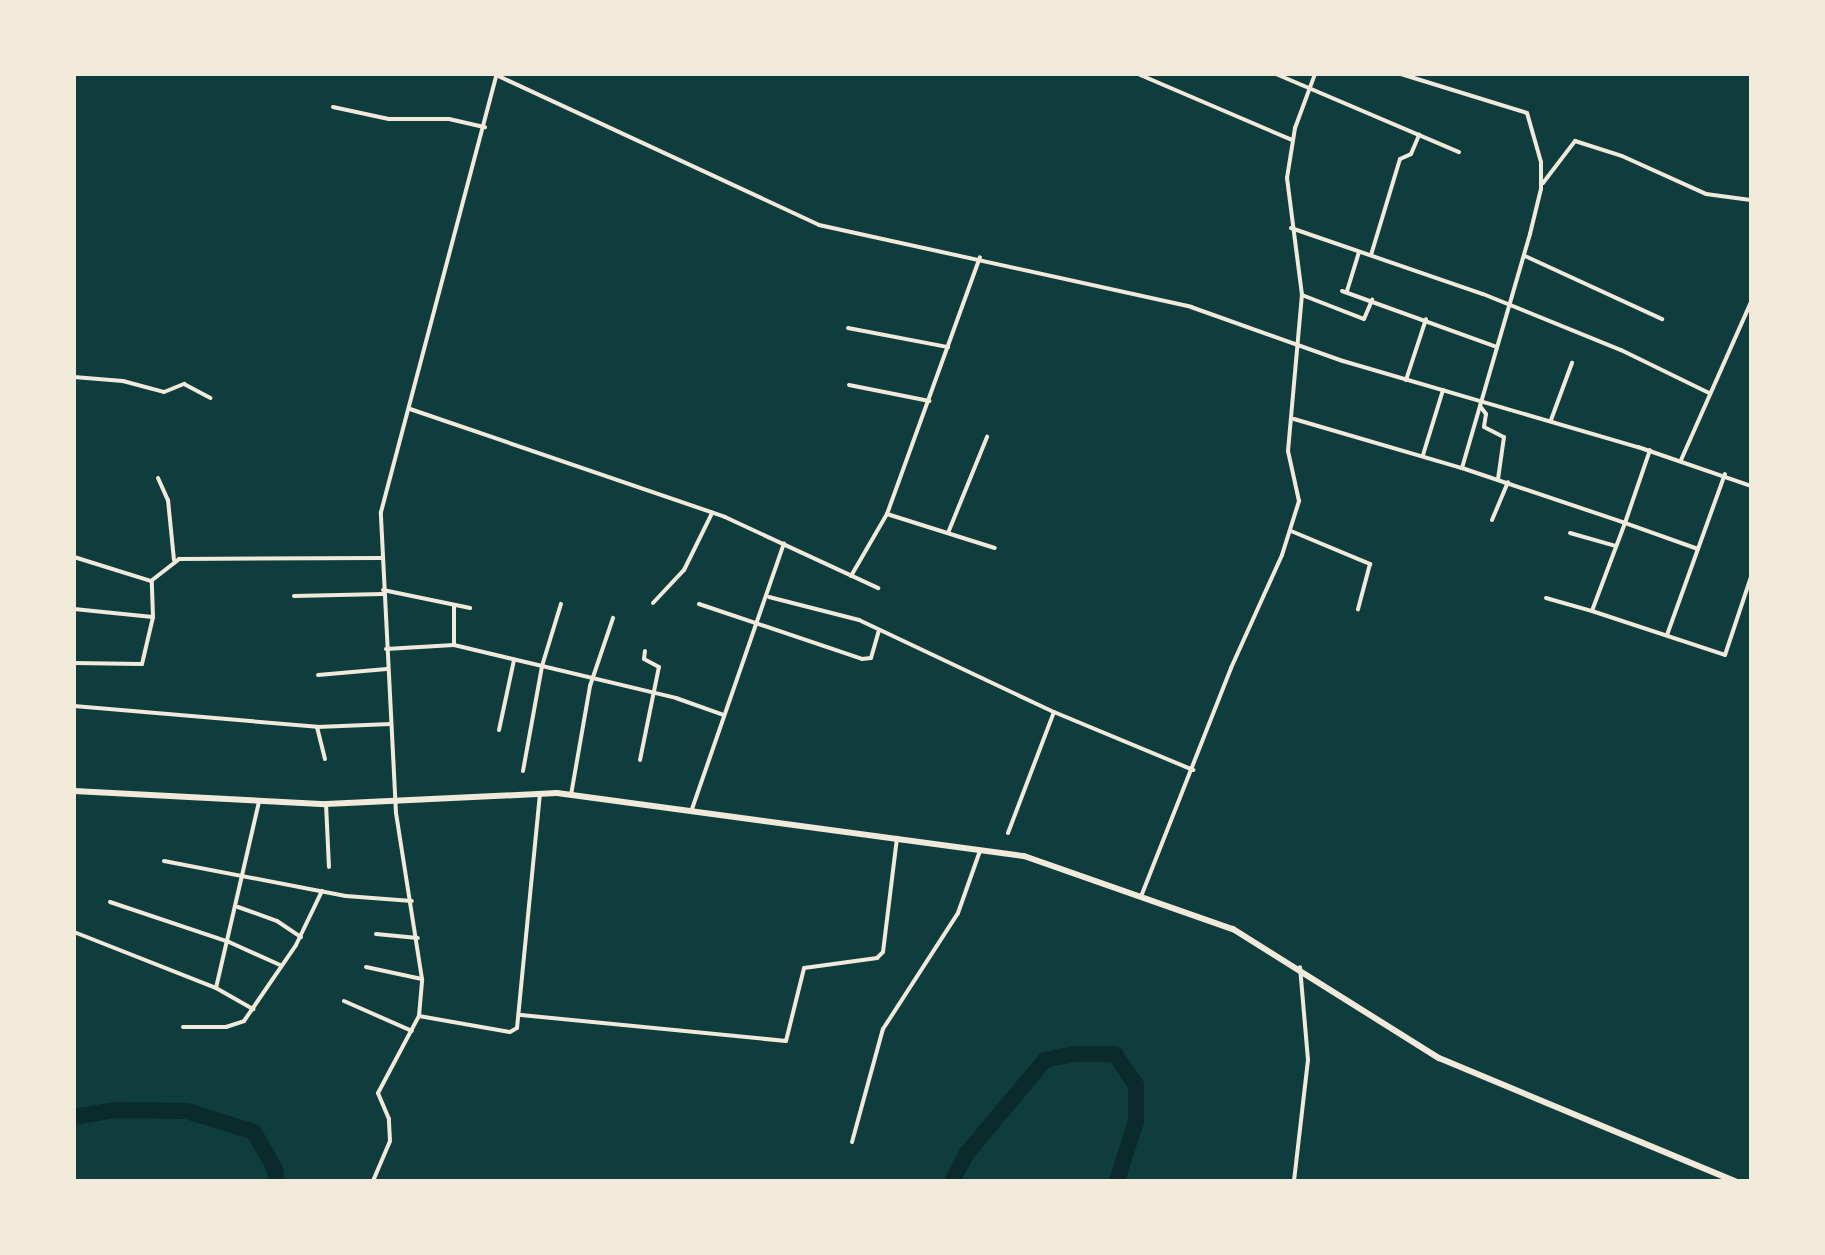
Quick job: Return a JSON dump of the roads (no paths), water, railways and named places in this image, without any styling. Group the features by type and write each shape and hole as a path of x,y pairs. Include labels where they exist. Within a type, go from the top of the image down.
{"main road":[{"path":"74,791 331,803 395,803 540,793 571,795 981,848 1060,866 1233,929 1300,967 1439,1058 1735,1181"}],"street":[{"path":"373,1181 390,1141 389,1119 378,1093 419,1016 422,979 395,803 381,510 442,298 461,201 485,127 496,74 819,225 980,257 1191,307 1298,347 1480,404 1650,450 1725,474 1751,486"},
{"path":"1138,74 1292,140"},
{"path":"1276,74 1459,152"},
{"path":"1142,894 1231,668 1291,531 1299,501 1288,459 1294,419 1302,295 1287,178 1292,140 1307,89 1315,74"},
{"path":"1401,74 1527,113 1534,124 1541,185 1525,256 1462,468"},
{"path":"333,107 374,117 449,119 485,127"},
{"path":"1370,256 1400,159 1411,154 1419,135"},
{"path":"1541,185 1575,141 1622,156 1706,194 1751,200"},
{"path":"1291,228 1511,305 1709,393"},
{"path":"1359,252 1344,291 1497,347"},
{"path":"1525,256 1662,319"},
{"path":"850,576 887,514 980,257"},
{"path":"1302,295 1364,319 1372,300"},
{"path":"1681,460 1751,302"},
{"path":"1406,380 1426,319"},
{"path":"848,328 948,347"},
{"path":"1550,421 1572,363"},
{"path":"74,377 123,381 164,392 178,383 210,398"},
{"path":"849,385 929,401"},
{"path":"1423,455 1443,390"},
{"path":"1480,404 1486,414 1484,427 1504,437 1498,479"},
{"path":"409,409 712,512 784,542 878,588"},
{"path":"1294,419 1508,482 1698,549"},
{"path":"948,533 987,437"},
{"path":"1592,611 1650,450"},
{"path":"1667,635 1725,474"},
{"path":"158,478 168,500 174,560"},
{"path":"1492,520 1508,482"},
{"path":"653,603 684,570 712,512"},
{"path":"887,514 995,548"},
{"path":"1291,531 1370,564 1358,609"},
{"path":"1570,533 1616,546"},
{"path":"692,809 769,597 784,542"},
{"path":"74,557 151,581"},
{"path":"151,581 174,560 382,558"},
{"path":"1546,598 1725,655 1751,578"},
{"path":"74,663 140,666 153,617 151,581"},
{"path":"294,596 383,592 470,608"},
{"path":"769,597 879,630 1054,712 1193,770"},
{"path":"523,771 542,666 561,604"},
{"path":"699,604 862,659 871,658 879,630"},
{"path":"454,605 454,645"},
{"path":"74,609 153,617"},
{"path":"571,795 593,679 613,618"},
{"path":"692,809 759,623"},
{"path":"386,649 454,645 654,693 724,715"},
{"path":"640,760 659,667 644,659 645,651"},
{"path":"499,730 514,660"},
{"path":"318,675 387,669"},
{"path":"74,706 319,727 391,724"},
{"path":"1008,833 1054,712"},
{"path":"319,727 325,759"},
{"path":"419,1016 510,1032 521,1015 540,793"},
{"path":"216,988 238,907 259,802"},
{"path":"329,867 331,803"},
{"path":"521,1015 786,1041 804,968 877,958 883,952 897,836"},
{"path":"852,1142 883,1029 958,913 981,848"},
{"path":"164,861 324,892 412,901"},
{"path":"183,1027 233,1025 253,1009 301,937 324,892"},
{"path":"110,902 229,942 280,965"},
{"path":"238,907 277,921 301,937"},
{"path":"74,932 216,988 253,1009"},
{"path":"376,934 418,938"},
{"path":"366,967 422,979"},
{"path":"1294,1181 1308,1060 1300,967"},
{"path":"344,1001 412,1031"}],"waterway":[{"path":"952,1181 967,1153 1045,1060 1073,1054 1115,1054 1136,1085 1136,1121 1117,1181"},
{"path":"74,1117 115,1110 187,1111 254,1132 275,1169 276,1181"}]}
